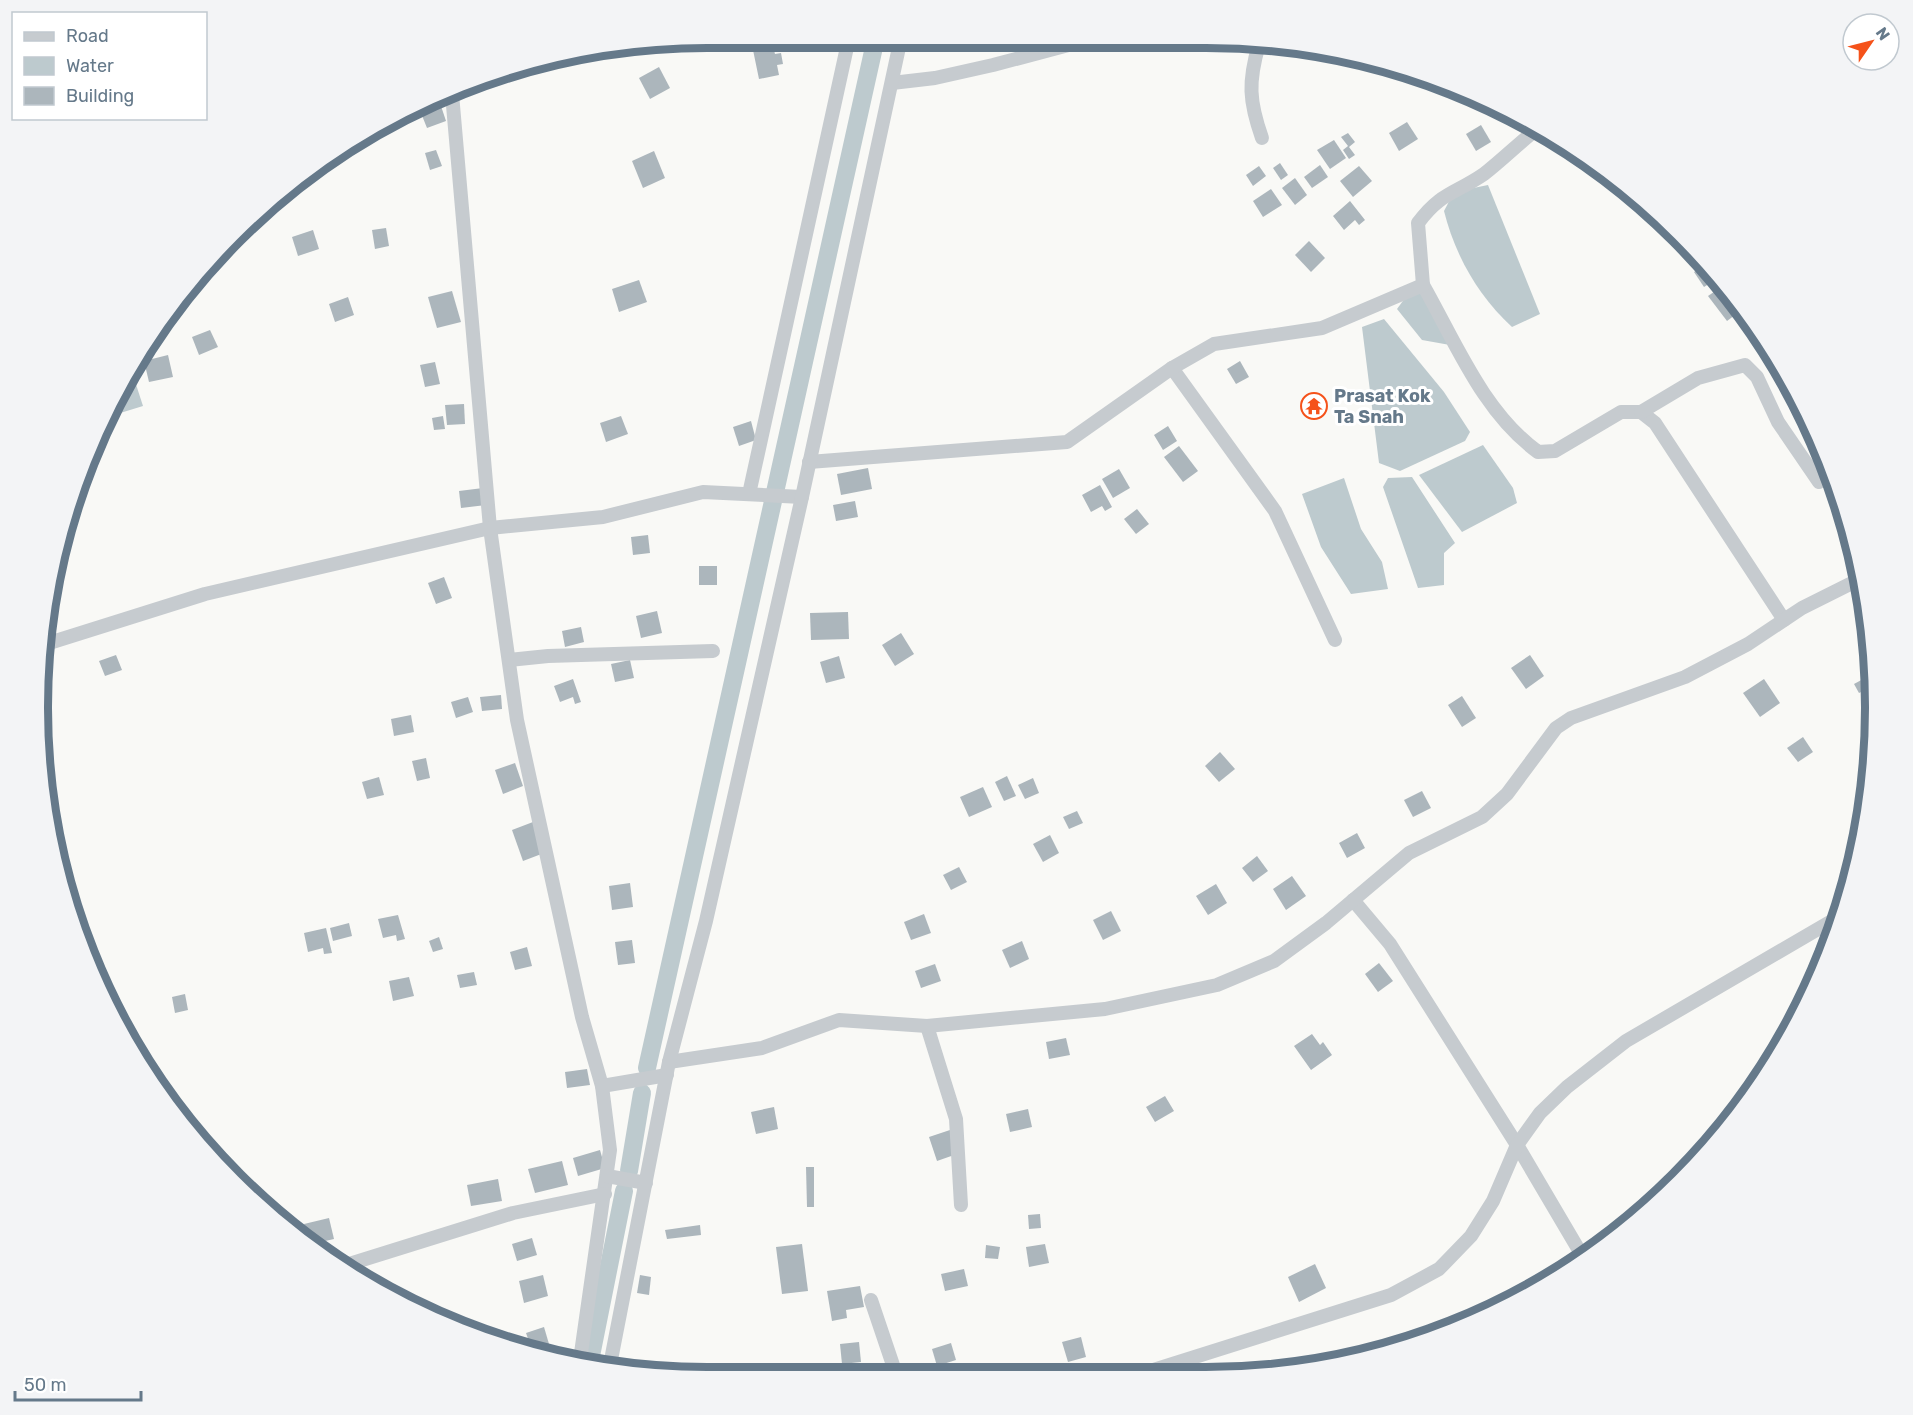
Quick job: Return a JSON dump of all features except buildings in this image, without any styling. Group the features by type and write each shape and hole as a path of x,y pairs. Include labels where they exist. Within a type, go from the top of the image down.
{"street":[{"path":"749,494 847,48"},
{"path":"611,1359 668,1068 706,921 802,497 899,48"},
{"path":"892,83 935,78 1057,48"},
{"path":"1258,50 1249,88 1252,111 1262,138"},
{"path":"452,99 490,528 517,720 582,1017 602,1086 610,1150 581,1354"},
{"path":"1531,134 1484,173 1437,199 1418,224 1423,285 1454,339 1468,372 1521,440 1538,452 1555,451 1621,412 1641,412 1698,378 1745,365 1756,377 1778,422 1819,482"},
{"path":"808,462 1067,442 1172,368 1214,344 1322,328 1423,285"},
{"path":"1172,368 1275,511 1335,640"},
{"path":"1641,412 1655,423 1784,620"},
{"path":"52,642 205,594 490,528 603,517 703,492 802,497"},
{"path":"602,1086 668,1068 762,1048 839,1020 927,1026 1105,1009 1217,985 1274,961 1409,853 1482,817 1507,794 1556,728 1571,718 1685,677 1748,644 1802,608 1853,583"},
{"path":"509,660 548,656 712,651"},
{"path":"1353,900 1390,944 1517,1145 1579,1251"},
{"path":"1162,1367 1391,1295 1439,1269 1470,1236 1494,1201 1517,1145 1540,1113 1567,1087 1626,1041 1829,923"},
{"path":"927,1026 956,1119 961,1205"},
{"path":"607,1176 646,1183"},
{"path":"352,1263 513,1213 605,1194"},
{"path":"871,1300 894,1367"}],"water":[{"path":"1488,185 1540,314 1512,327 1489,302 1469,274 1454,243 1444,211 1454,192"},
{"path":"1408,294 1426,294 1450,345 1422,340 1397,309"},
{"path":"1384,319 1444,392 1470,432 1465,441 1400,471 1379,463 1362,327"},
{"path":"135,380 143,406 117,414"},
{"path":"1483,445 1513,488 1517,503 1462,532 1419,475"},
{"path":"1412,477 1455,543 1444,553 1444,585 1418,588 1383,487 1388,478"},
{"path":"1344,478 1361,529 1382,562 1388,589 1351,594 1321,547 1302,494"}],"waterway":[{"path":"647,1068 874,48"},
{"path":"629,1171 642,1093"},
{"path":"591,1356 624,1191"}],"place":[{"name":"Prasat Kok Ta Snah","path":"1314,406"}]}
